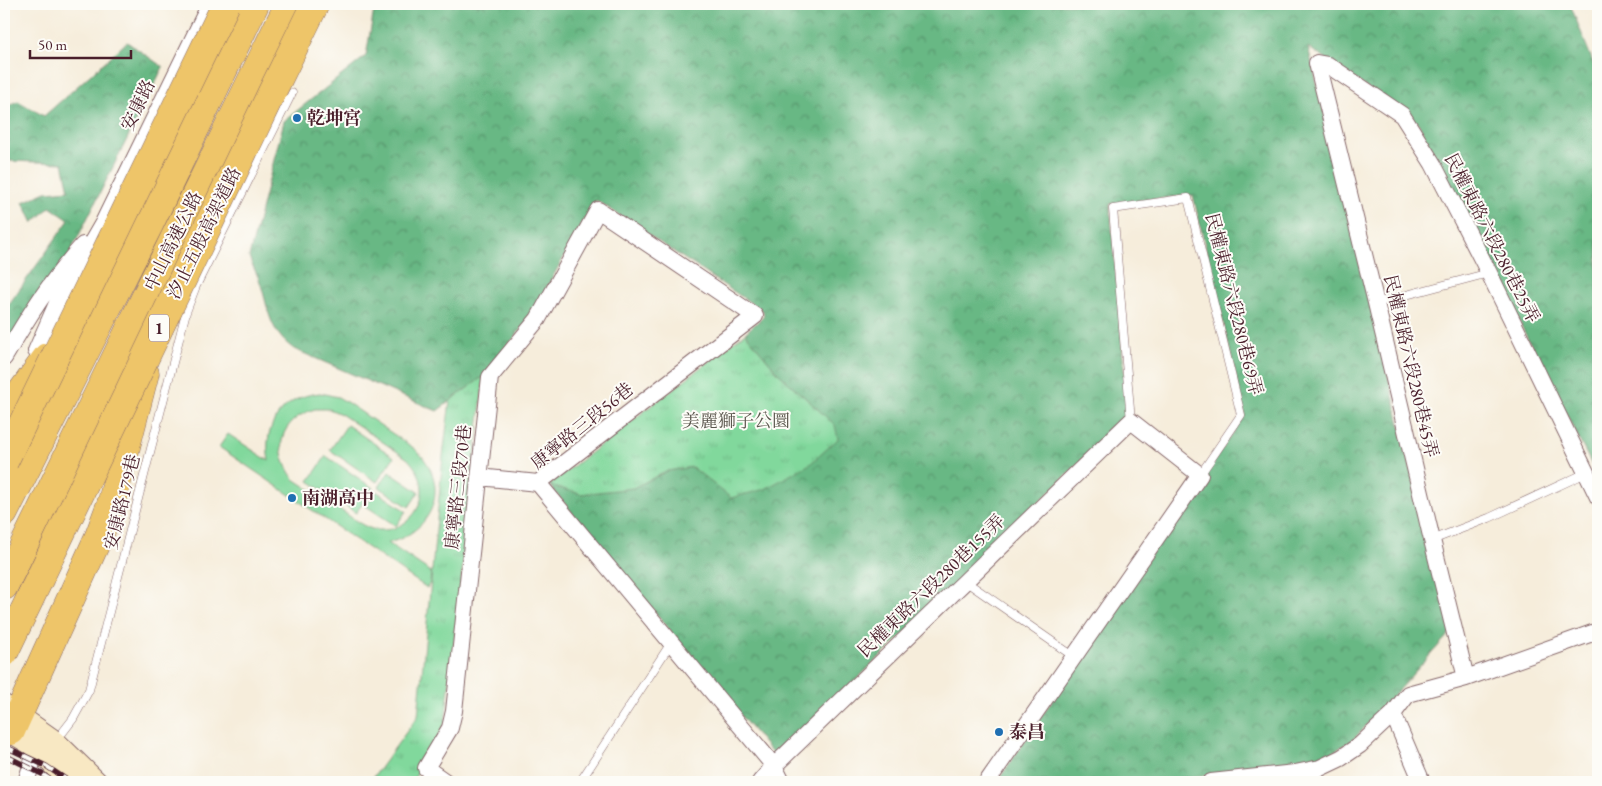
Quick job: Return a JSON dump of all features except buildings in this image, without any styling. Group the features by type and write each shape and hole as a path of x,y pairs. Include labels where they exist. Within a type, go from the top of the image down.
{"highway":[{"path":"4,462 226,4"},
{"name":"中山高速公路","path":"4,513 149,225 255,4"},
{"name":"中山高速公路","path":"4,586 289,4"},
{"name":"汐止五股高架道路","path":"4,653 315,4"},
{"path":"9,720 29,689 99,536 112,501 140,390 169,290 222,141"},
{"path":"4,416 100,282 149,225"}],"main road":[{"path":"9,720 46,745 74,773 96,782"}],"street":[{"name":"安康路","path":"36,351 58,301 103,223 210,4"},
{"name":"民權東路六段280巷25弄","path":"1317,63 1328,65 1402,114 1433,164 1489,273 1598,496"},
{"name":"民權東路六段280巷45弄","path":"1317,63 1466,678"},
{"name":"康寧路三段70巷","path":"446,782 426,768 450,728 454,711 490,377 538,319 598,210"},
{"name":"康寧路三段56巷","path":"598,210 755,316 538,483 774,766 782,782"},
{"name":"安康路","path":"4,358 32,311 61,269 103,223"},
{"path":"1131,421 1200,475"},
{"name":"民權東路六段280巷155弄","path":"760,782 774,766 1131,421"},
{"name":"民權東路六段280巷69弄","path":"987,782 1200,475"},
{"path":"479,477 538,483"},
{"path":"1211,782 1294,773 1320,768 1341,758 1360,745 1393,714 1408,694 1466,678 1598,631"},
{"path":"1393,714 1422,782"},
{"path":"26,782 46,745"}],"lane":[{"name":"安康路179巷","path":"46,745 73,719 89,690 186,312 207,264 292,93"},
{"name":"民權東路六段280巷69弄","path":"1131,421 1113,209 1188,198 1241,415 1200,475"},
{"path":"1376,303 1489,273"},
{"path":"1432,540 1489,518 1586,473"},
{"path":"965,581 1073,656"},
{"path":"580,782 671,643"}],"green space":[{"path":"375,4 1570,4 1598,75 1598,477 1418,123 1308,47 1451,632 1354,739 1325,757 1300,764 1148,782 997,782 1245,415 1193,195 1110,204 1128,416 776,758 549,485 581,494 633,488 667,471 692,467 732,498 835,425 779,374 745,333 764,316 763,311 596,200 529,319 484,376 437,411 294,349 285,342 274,326 259,279 249,257 284,121 366,56"},
{"path":"127,42 163,67 66,261 8,343 4,338 4,311 69,220 50,207 33,223 23,202 46,192 69,190 63,163 9,161 4,171 4,108 18,101 44,116"},
{"name":"美麗獅子公圜","path":"745,333 779,374 835,425 838,439 810,464 765,489 731,498 692,467 667,471 633,488 581,494 549,485"},
{"path":"484,376 445,723 437,741 412,782 370,782 418,716 450,401"},
{"path":"320,393 338,397 415,449 426,462 433,476 435,491 433,504 427,517 417,528 404,537 388,543 431,572 430,583 427,588 219,447 228,434 269,461 269,436 272,425 286,407 295,400 307,395","holes":["315,409 329,409 341,414 408,459 415,468 420,478 421,500 417,509 403,524 383,530 372,529 355,520 294,479 287,468 281,447 287,428 293,420 303,414"]},
{"path":"347,425 394,457 377,482 330,450"},
{"path":"326,456 373,488 356,513 309,481"},
{"path":"389,472 419,492 409,507 379,487"},
{"path":"376,491 406,511 396,526 366,506"}],"railway":[{"path":"4,746 46,766 70,782"},
{"path":"4,755 54,782"}],"place":[{"name":"乾坤宮","path":"297,118"},
{"name":"南湖高中","path":"292,498"},
{"name":"泰昌","path":"999,732"}]}
